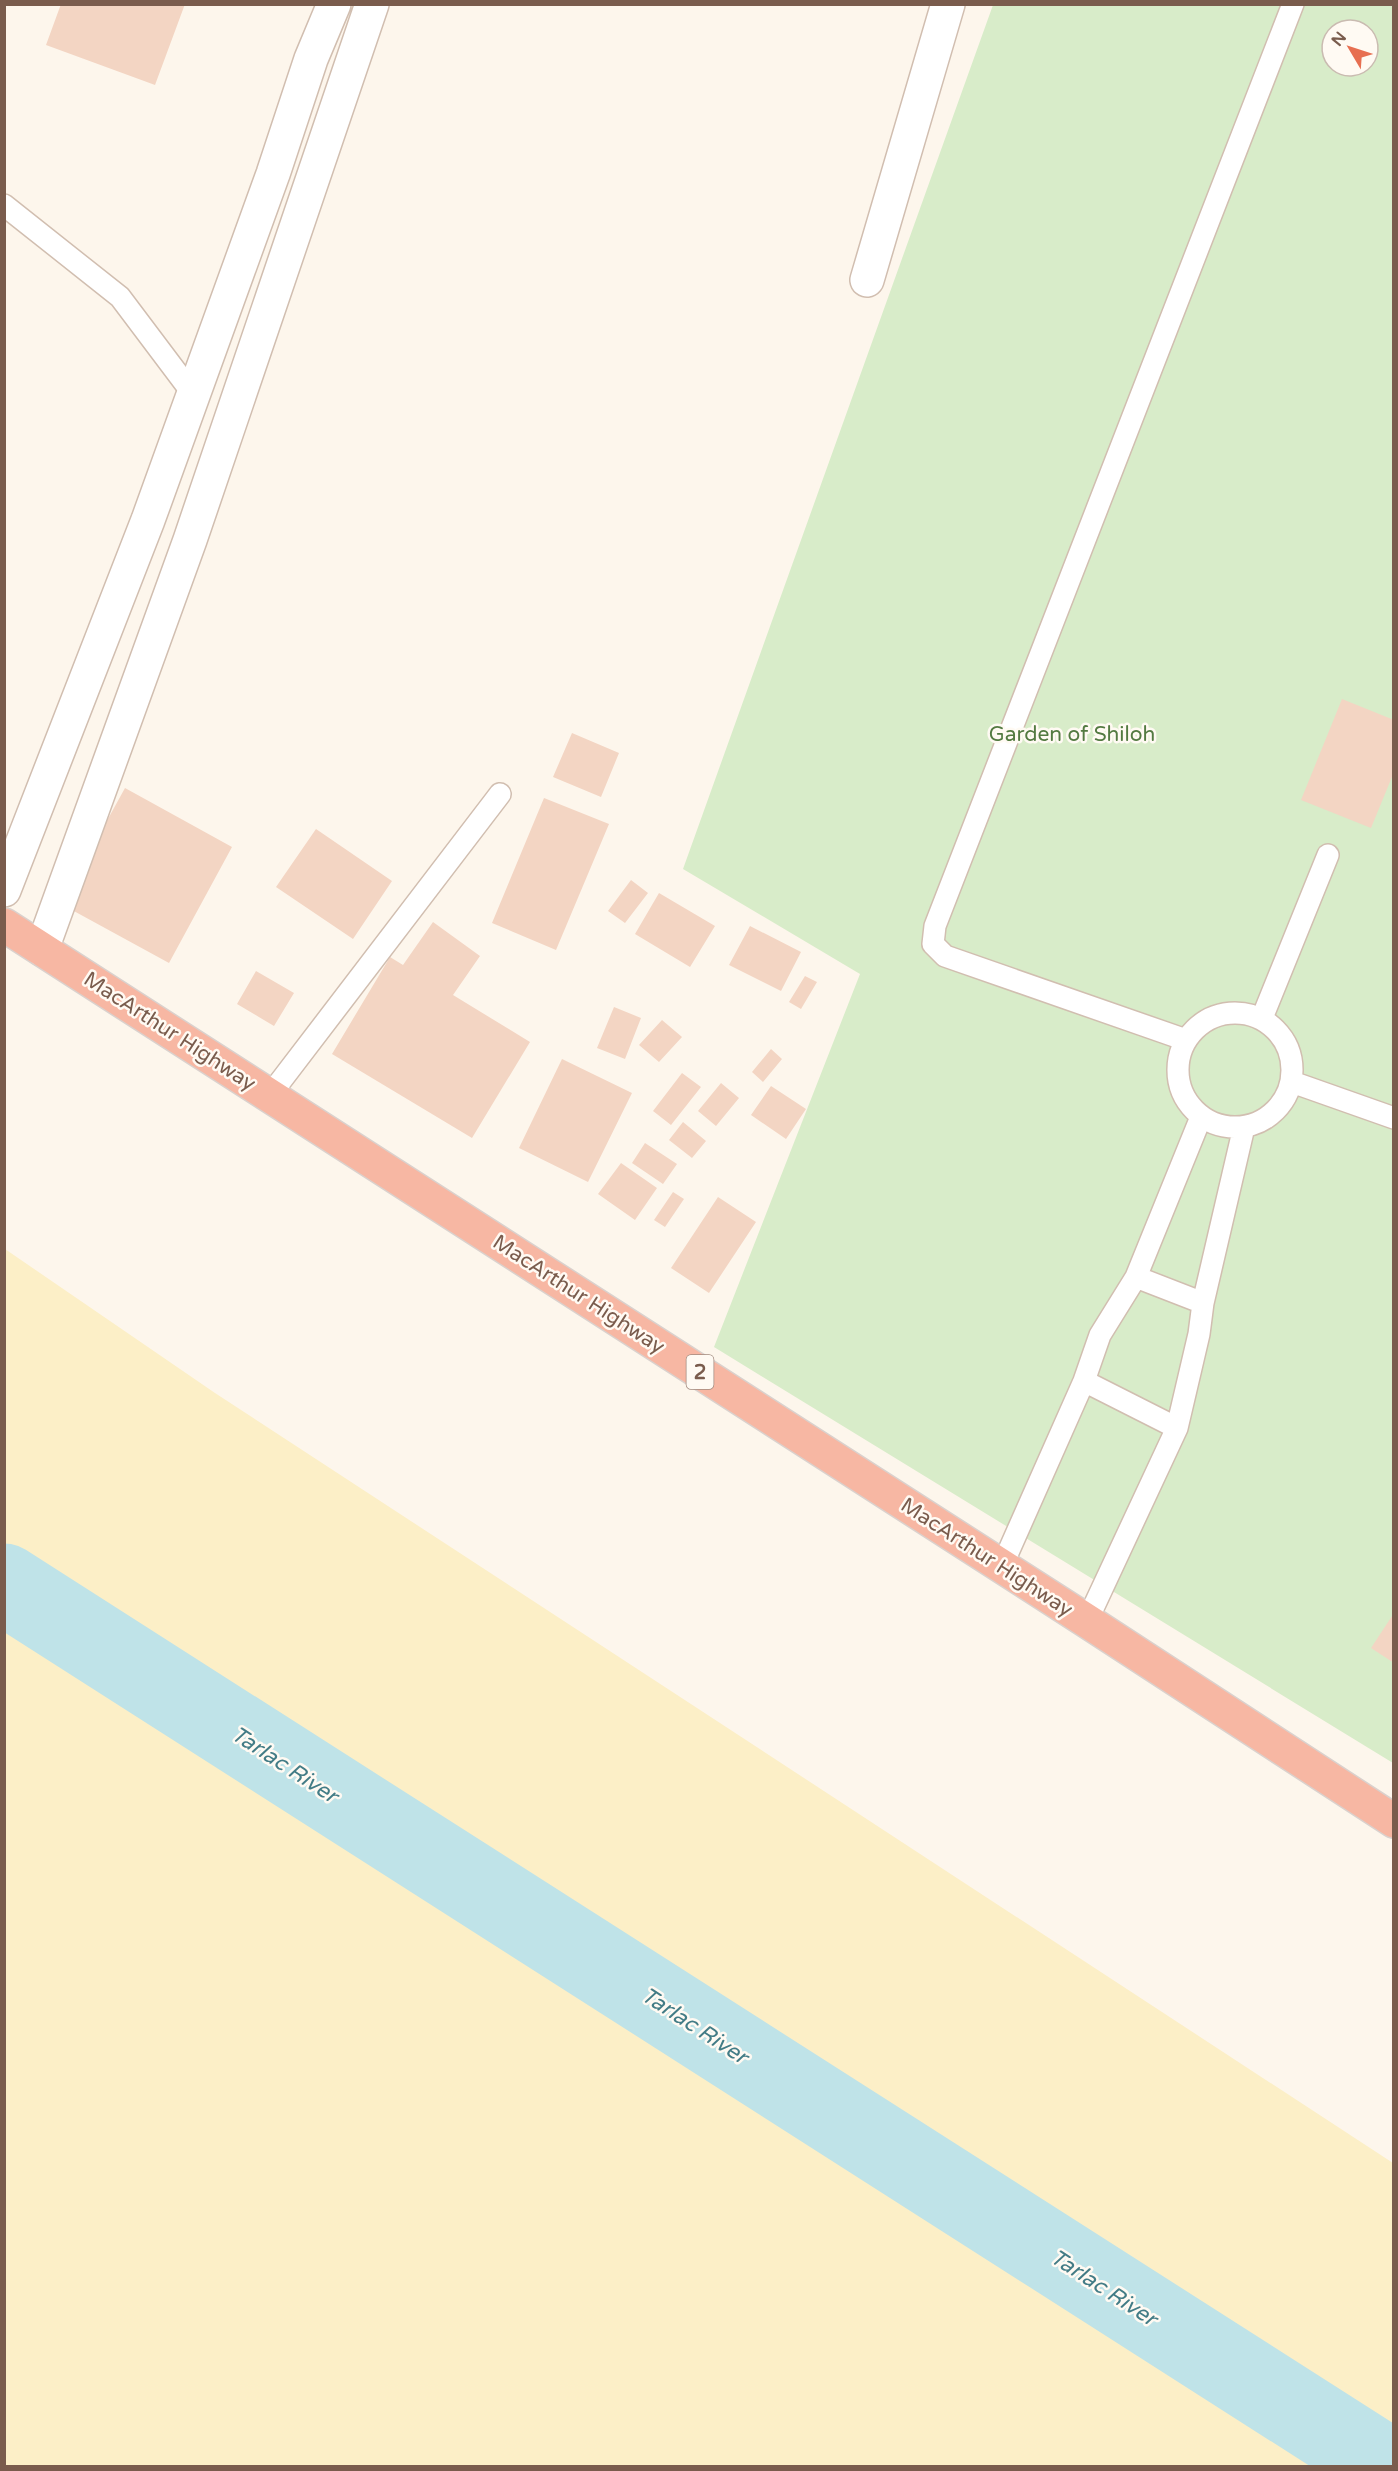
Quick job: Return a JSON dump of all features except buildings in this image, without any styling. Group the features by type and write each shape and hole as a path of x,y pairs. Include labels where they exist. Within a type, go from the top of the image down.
{"highway":[{"name":"MacArthur Highway","path":"4,925 1002,1566 1394,1821"}],"street":[{"path":"4,890 148,520 273,174 311,59 334,4"},
{"path":"42,949 190,540 372,4"},
{"path":"867,280 948,4"},
{"path":"273,174 313,183"},
{"path":"148,520 190,540"}],"lane":[{"path":"1186,1040 945,956 933,944 935,926 1293,4"},
{"path":"4,205 120,297 194,394"},
{"path":"270,1095 500,794"},
{"path":"1262,1018 1328,855"},
{"path":"1228,1013 1245,1013 1262,1018 1277,1030 1288,1045 1292,1064 1292,1083 1285,1099 1261,1122 1244,1127 1215,1125 1201,1118 1189,1106 1181,1090 1177,1073 1179,1056 1186,1040 1197,1027 1211,1017 1228,1013"},
{"path":"1292,1083 1394,1118"},
{"path":"1002,1566 1084,1381 1100,1335 1136,1277 1201,1118"},
{"path":"1087,1621 1177,1428 1244,1127"},
{"path":"1136,1277 1203,1303"},
{"path":"1084,1381 1177,1428"}],"green space":[{"name":"Garden of Shiloh","path":"993,5 1393,5 1393,1763 714,1347 860,974 683,869"}],"sand":[{"path":"5,1249 215,1393 1393,2163 1393,2466 5,2466"}],"waterway":[{"name":"Tarlac River","path":"4,1584 1385,2466"}]}
